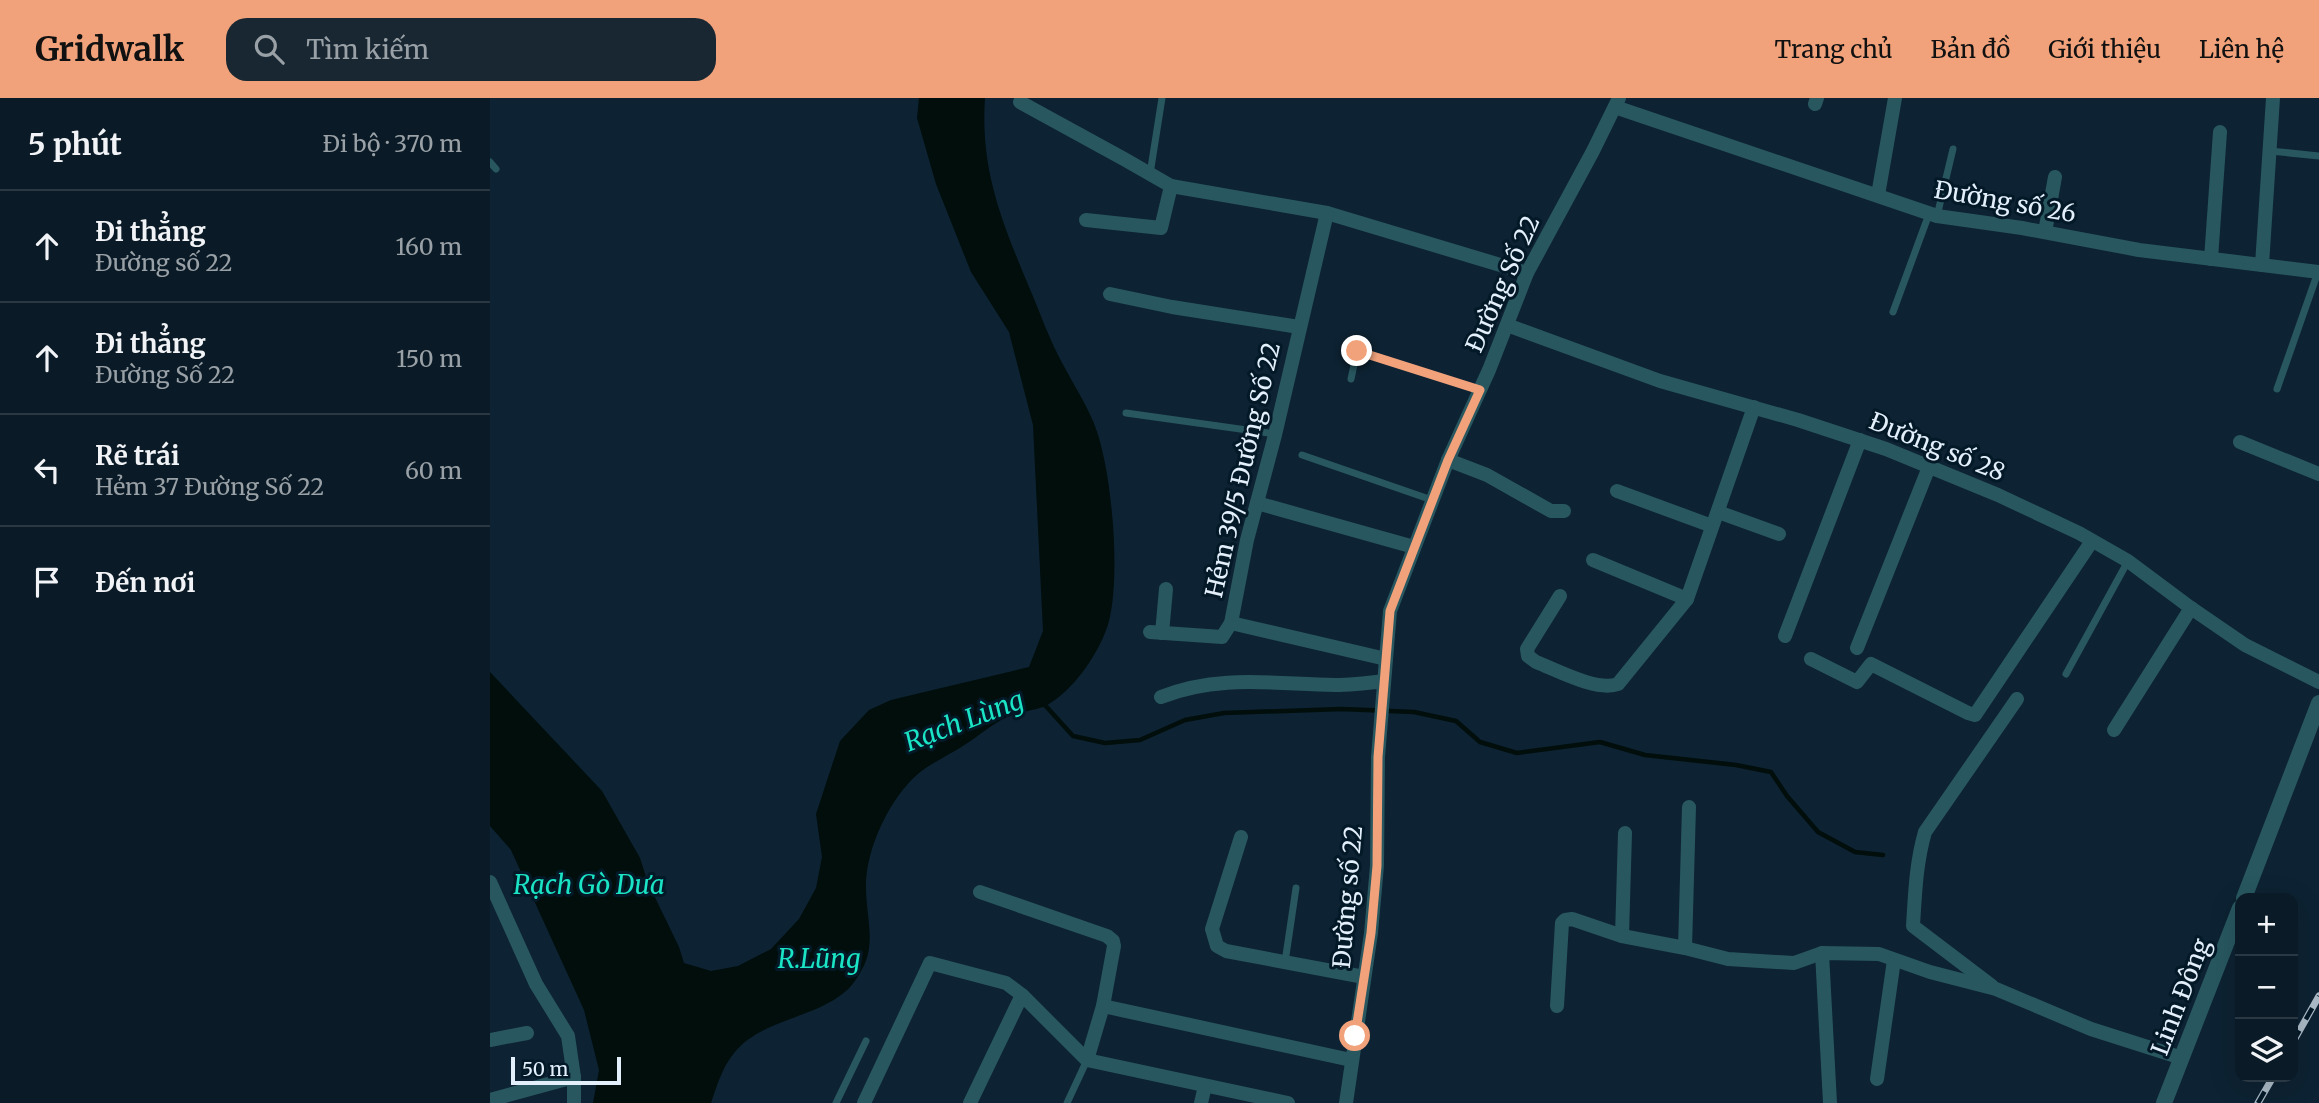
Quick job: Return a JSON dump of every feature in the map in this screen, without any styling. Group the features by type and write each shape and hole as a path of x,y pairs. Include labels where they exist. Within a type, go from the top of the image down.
{"street":[{"path":"1878,195 1895,98"},
{"path":"2262,265 2273,98"},
{"path":"1020,102 1171,186 1327,212 1527,273"},
{"name":"Đường số 26","path":"1617,102 1933,215 2139,250 2318,272"},
{"name":"Đường Số 22","path":"1383,687 1390,611 1413,547 1527,273 1617,102"},
{"path":"2211,259 2220,132"},
{"path":"2045,232 2055,177"},
{"path":"1086,220 1161,228 1171,186"},
{"name":"Hẻm 39/5 Đường Số 22","path":"1231,623 1247,540 1276,435 1327,212"},
{"name":"Hẻm 39/5 Đường Số 22","path":"1110,293 1172,307 1299,327"},
{"name":"Đường số 28","path":"1507,325 1660,381 1860,440 1998,495 2128,561 2245,645 2319,682"},
{"path":"1560,596 1527,649 1528,656 1536,662 1597,685 1618,684 1687,599 1754,407"},
{"path":"1785,635 1860,440"},
{"path":"2240,442 2319,474"},
{"path":"1448,460 1487,475 1551,511 1564,511"},
{"path":"1857,648 1929,467"},
{"path":"1617,491 1779,534"},
{"path":"1258,503 1413,547"},
{"path":"1811,659 1857,682 1871,664 1975,715 2092,541"},
{"path":"1593,560 1687,599"},
{"path":"1166,589 1156,633 1222,637 1231,623 1386,659"},
{"path":"2114,730 2191,608"},
{"path":"1161,697 1184,688 1215,682 1383,687"},
{"name":"Đường số 22","path":"1346,1103 1371,933 1377,866 1378,757 1383,687"},
{"path":"1996,989 1913,926 1916,885 1919,850 1925,832 2018,698"},
{"path":"2246,893 2319,703"},
{"path":"1685,948 1689,807"},
{"path":"1622,936 1625,834"},
{"path":"1241,837 1212,929 1215,942 1226,951 1364,977"},
{"path":"490,882 536,984 568,1036 574,1077 574,1103"},
{"path":"981,892 1112,939 1114,946 1103,1006 1087,1060"},
{"path":"1557,1006 1562,923 1572,919 1622,936 1685,948 1728,960 1794,963 1822,953 1879,954 1930,972 1996,989 2091,1029 2182,1058"},
{"name":"Linh Đông","path":"2164,1103 2235,921"},
{"path":"1822,953 1830,1103"},
{"path":"1877,1079 1894,960"},
{"path":"864,1103 930,963 1006,983 1022,995 1087,1060 1288,1103"},
{"path":"970,1103 1022,995"},
{"path":"1103,1006 1352,1060"},
{"path":"490,1040 527,1033"},
{"path":"490,1101 574,1077"},
{"path":"1200,1103 1205,1086"}],"lane":[{"path":"1150,174 1162,98"},
{"path":"1894,313 1933,215 1953,149"},
{"path":"2270,151 2319,156"},
{"path":"2277,389 2318,272"},
{"path":"1351,379 1357,351 1480,390"},
{"path":"1126,413 1276,435"},
{"path":"1302,455 1432,500"},
{"path":"2066,674 2128,561"},
{"path":"1285,962 1296,888"},
{"path":"836,1103 866,1041"},
{"path":"1067,1103 1087,1060"}],"water":[{"name":"R.Lũng","path":"919,98 985,98 986,149 1002,218 1050,338 1089,412 1100,440 1113,520 1114,576 1109,621 1084,670 1054,701 996,723 919,773 898,796 881,825 870,857 866,888 869,951 861,971 848,989 819,1008 773,1026 745,1042 726,1065 711,1103 593,1103 599,1070 584,1010 511,850 490,826 490,672 602,791 640,858 648,883 684,963 711,971 738,966 771,949 799,919 816,888 822,857 816,814 840,741 869,710 891,700 1029,667 1043,631 1033,425 1009,332 971,272 936,184 917,118"}],"waterway":[{"path":"1043,703 1073,736 1105,743 1140,740 1185,720 1224,713 1342,709 1414,712 1456,721 1480,742 1517,753 1600,742 1645,755 1736,765 1771,772 1787,796 1818,832 1855,852 1883,855"}],"railway":[{"path":"2298,1033 2319,996"},
{"path":"2258,1103 2270,1082"}],"route":[{"path":"1355,1036 1371,933 1377,866 1378,757 1390,611 1448,460 1480,390 1357,351"}],"water label":[{"name":"Rạch Lùng","path":"964,721"},
{"name":"Rạch Gò Dưa","path":"589,885"}]}
